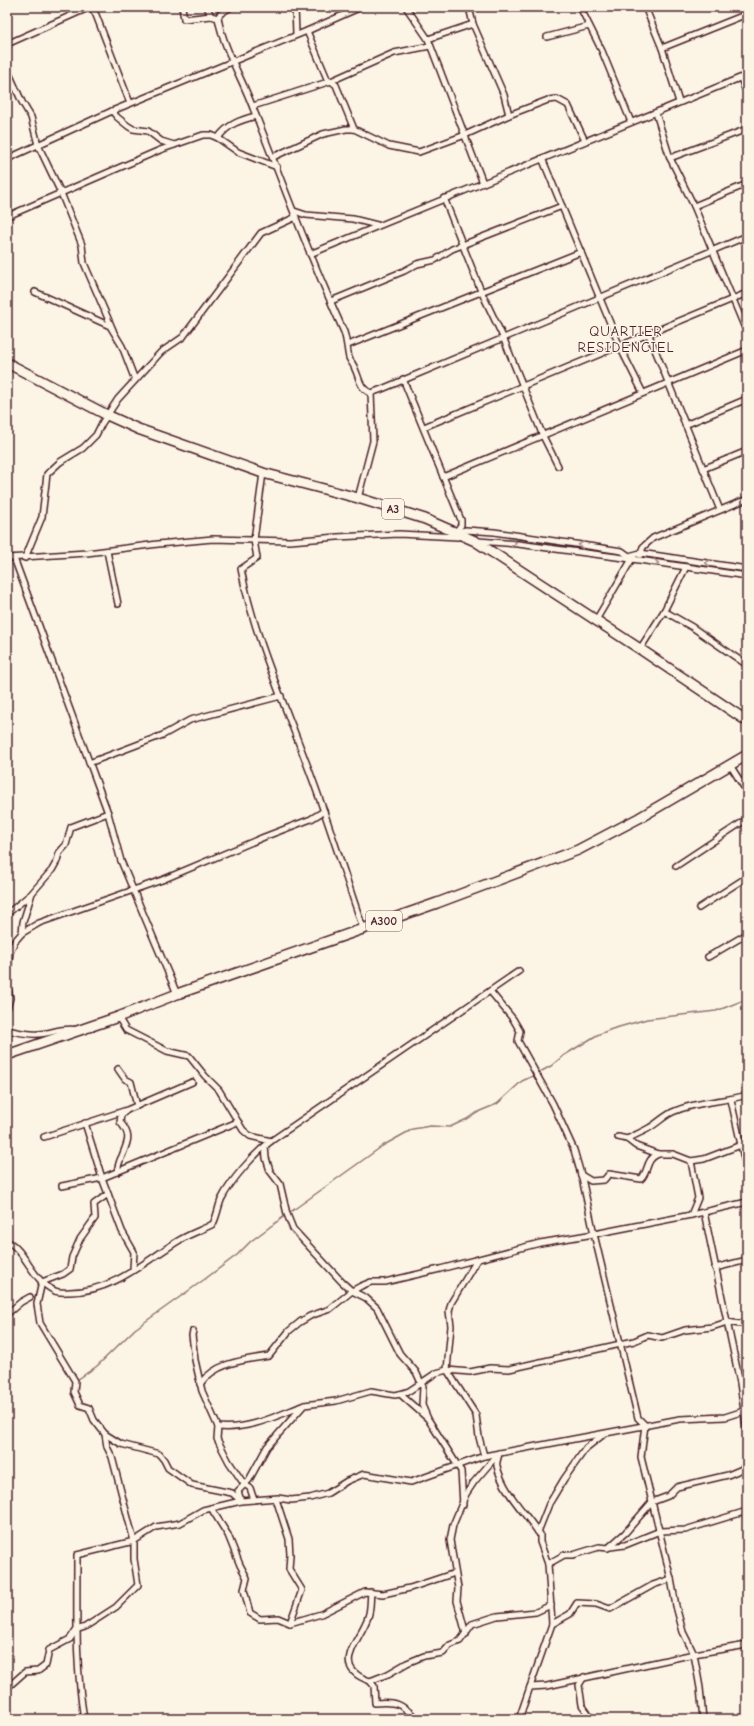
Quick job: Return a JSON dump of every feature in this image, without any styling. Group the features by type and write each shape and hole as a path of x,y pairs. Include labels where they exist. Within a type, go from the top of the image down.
{"highway":[{"name":"A3","path":"7,363 107,415 138,429 263,474 358,498 425,519 471,539 640,649 747,721"},
{"name":"A300","path":"7,1055 118,1017 177,994 464,893 578,850 639,818 747,755"}],"street":[{"path":"180,7 184,19 211,16 218,18"},
{"path":"207,7 211,16"},
{"path":"231,7 220,14 218,18 220,30 229,51 231,62 253,106 310,254 331,301 348,345 350,359 358,374 361,385 371,393 373,441 358,498"},
{"path":"295,7 296,34"},
{"path":"7,159 130,103 296,34 307,31 360,7"},
{"path":"406,7 428,39 483,183"},
{"path":"469,7 473,24 504,95 509,115"},
{"path":"580,7 602,51 631,122"},
{"path":"645,7 662,48 680,102"},
{"path":"7,44 88,8 92,8 130,103"},
{"path":"662,48 747,14"},
{"path":"428,39 473,24"},
{"path":"547,37 589,26"},
{"path":"307,31 330,81 336,85 354,129"},
{"path":"253,106 330,81 394,53 430,46"},
{"path":"7,70 31,117 38,145 61,193 82,245 84,263 113,330 122,346 135,380"},
{"path":"310,254 377,225 747,75"},
{"path":"741,78 747,94"},
{"path":"273,157 322,134 342,129 354,129 388,146 419,152 465,135 509,115 557,98 568,106 585,141"},
{"path":"112,111 116,117 133,129 148,131 161,141 174,145"},
{"path":"656,113 670,158 694,206 747,333"},
{"path":"218,138 233,123 256,116"},
{"path":"670,158 747,128"},
{"path":"7,214 8,216 14,214 174,145 203,135 211,135 218,138 238,152 277,167"},
{"path":"542,158 620,346 642,393"},
{"path":"694,206 747,184"},
{"path":"444,198 481,291 503,337 543,436 558,466"},
{"path":"331,301 399,273 416,264 435,260 462,244 562,206"},
{"path":"294,211 306,215 353,219 377,225"},
{"path":"25,558 42,516 47,474 60,462 83,448 96,435 107,415 135,380 161,352 183,338 261,233 296,217"},
{"path":"371,393 747,236"},
{"path":"348,345 581,252"},
{"path":"35,292 106,324 113,330"},
{"path":"424,428 747,293"},
{"path":"649,335 720,510"},
{"path":"443,477 747,350"},
{"path":"403,379 461,520 461,525 456,532"},
{"path":"685,425 747,399"},
{"path":"703,469 747,451"},
{"path":"263,474 254,540 257,558 241,569 246,597 260,639 324,811 363,928"},
{"path":"639,560 643,547 653,538 747,499"},
{"path":"456,532 466,530 494,532 622,551 629,556 640,553 747,568"},
{"path":"7,558 25,558 107,551 195,540 225,539 290,541 343,536 399,534 502,542 747,576"},
{"path":"107,551 118,604"},
{"path":"14,558 108,813 121,861 177,994"},
{"path":"596,620 632,559"},
{"path":"640,649 664,611 686,567"},
{"path":"664,611 692,627 747,665"},
{"path":"89,763 163,735 190,720 281,696"},
{"path":"730,765 747,792"},
{"path":"7,1009 10,998 8,987 9,949 22,933 39,923 134,891 311,819 324,811"},
{"path":"7,914 32,893 43,881 57,861 59,853 66,845 71,827 108,813"},
{"path":"676,866 747,819"},
{"path":"699,908 747,877"},
{"path":"22,933 23,922 32,893"},
{"path":"708,957 747,934"},
{"path":"7,1241 16,1248 26,1264 42,1282 55,1292 75,1292 104,1286 133,1269 143,1265 180,1240 213,1224 221,1201 228,1188 264,1146 519,971"},
{"path":"490,991 520,1031 518,1041 562,1124 574,1150 638,1418 646,1425"},
{"path":"118,1017 126,1030 166,1050 189,1056 205,1076 219,1090 243,1130 250,1136 271,1141"},
{"path":"7,1030 30,1034 40,1034 69,1028 79,1030"},
{"path":"118,1069 125,1079 131,1082 137,1106"},
{"path":"44,1137 127,1110 192,1082"},
{"path":"627,1139 649,1128 673,1111 705,1103 731,1100 747,1095"},
{"path":"731,1100 745,1157 747,1172"},
{"path":"117,1172 122,1156 127,1147 128,1138 126,1128 120,1122 122,1115 127,1110"},
{"path":"85,1123 102,1178 122,1231 134,1252 133,1269"},
{"path":"62,1186 102,1178 157,1154 235,1123 239,1123"},
{"path":"618,1137 627,1139 636,1146 658,1154 673,1154 691,1161 704,1159 741,1145"},
{"path":"264,1146 270,1171 280,1184 287,1214 294,1229 320,1260 352,1291 366,1298 376,1308 400,1354 416,1372 423,1387 422,1405 428,1419 461,1471 463,1505"},
{"path":"581,1175 591,1181 604,1180 609,1174 641,1178 644,1176 647,1165 653,1156 658,1154"},
{"path":"691,1161 698,1198 691,1215"},
{"path":"42,1282 63,1274 70,1269 72,1256 80,1239 94,1218 94,1204 100,1198 108,1194"},
{"path":"200,1384 205,1377 225,1365 238,1361 269,1356 289,1331 300,1322 310,1316 330,1309 352,1291 371,1282 384,1282 477,1260 540,1243 691,1215 747,1202"},
{"path":"704,1212 740,1384 747,1433"},
{"path":"477,1260 451,1303 449,1312 451,1326 447,1370 476,1415 479,1438 484,1456"},
{"path":"715,1268 747,1260"},
{"path":"42,1282 36,1304 40,1323 75,1381 74,1392 80,1405 88,1408 94,1420 105,1434 121,1444 158,1454 164,1460 168,1468 192,1485 232,1493 241,1501"},
{"path":"7,1314 21,1302 30,1298"},
{"path":"218,1427 230,1428 254,1425 304,1405 336,1400 371,1391 395,1395 400,1394 409,1391 427,1377 447,1370 470,1372 490,1368 509,1369 634,1341 648,1335 662,1338 685,1330 712,1327 727,1322 740,1324 747,1320"},
{"path":"193,1331 192,1335 195,1360 200,1384 218,1427 217,1439 244,1484 250,1488 254,1500"},
{"path":"400,1394 428,1419"},
{"path":"241,1501 238,1491 249,1480 267,1447 304,1405"},
{"path":"84,1719 79,1686 76,1630 77,1555 134,1541 156,1527 180,1523 203,1510 241,1501 276,1499 291,1500 328,1493 347,1481 364,1474 411,1482 484,1456 680,1419 725,1417 745,1411"},
{"path":"646,1425 641,1457 660,1531 679,1619 683,1632 694,1654 700,1688 703,1719"},
{"path":"538,1532 549,1504 564,1479 586,1448 605,1433"},
{"path":"7,1688 24,1672 38,1671 46,1665 49,1650 70,1639 76,1630 85,1627 116,1608 138,1584 134,1560 134,1541 112,1457 107,1447 105,1434"},
{"path":"466,1634 457,1601 458,1588 450,1540 453,1526 463,1505 466,1494 474,1482 499,1453"},
{"path":"499,1453 496,1465 510,1497 522,1509 540,1534 540,1542 548,1564 552,1624 519,1719"},
{"path":"610,1547 625,1533 652,1502 668,1496 677,1487 728,1475 747,1466"},
{"path":"276,1499 289,1538 289,1569 302,1590 290,1623"},
{"path":"211,1508 228,1534 240,1565 247,1578 244,1590 250,1613 260,1619 278,1618 290,1623 321,1614 365,1592 383,1594 410,1588 455,1573"},
{"path":"548,1564 564,1555 573,1555 599,1547 625,1545 660,1531 685,1530 747,1511"},
{"path":"552,1624 570,1614 577,1603 596,1604 610,1609 653,1585 671,1579"},
{"path":"371,1592 368,1616 349,1652 351,1668 360,1678 370,1681 374,1686 375,1703 390,1702 400,1704 417,1719"},
{"path":"370,1681 388,1674 407,1663 424,1656 443,1653 450,1645 460,1641 472,1624 497,1616 536,1612 551,1605"},
{"path":"530,1687 547,1686 694,1654 747,1645"},
{"path":"584,1677 579,1684 582,1706 592,1719"}],"waterway":[{"path":"538,1073 597,1035 612,1029 647,1019 716,1011 747,999"},
{"path":"289,1213 384,1145 413,1129 430,1126 450,1127 497,1104 522,1081 535,1075"},
{"path":"77,1380 97,1366 135,1329 237,1255 251,1241 286,1215"}],"district":[{"name":"QUARTIER RESIDENCIEL","path":"626,340"}]}
